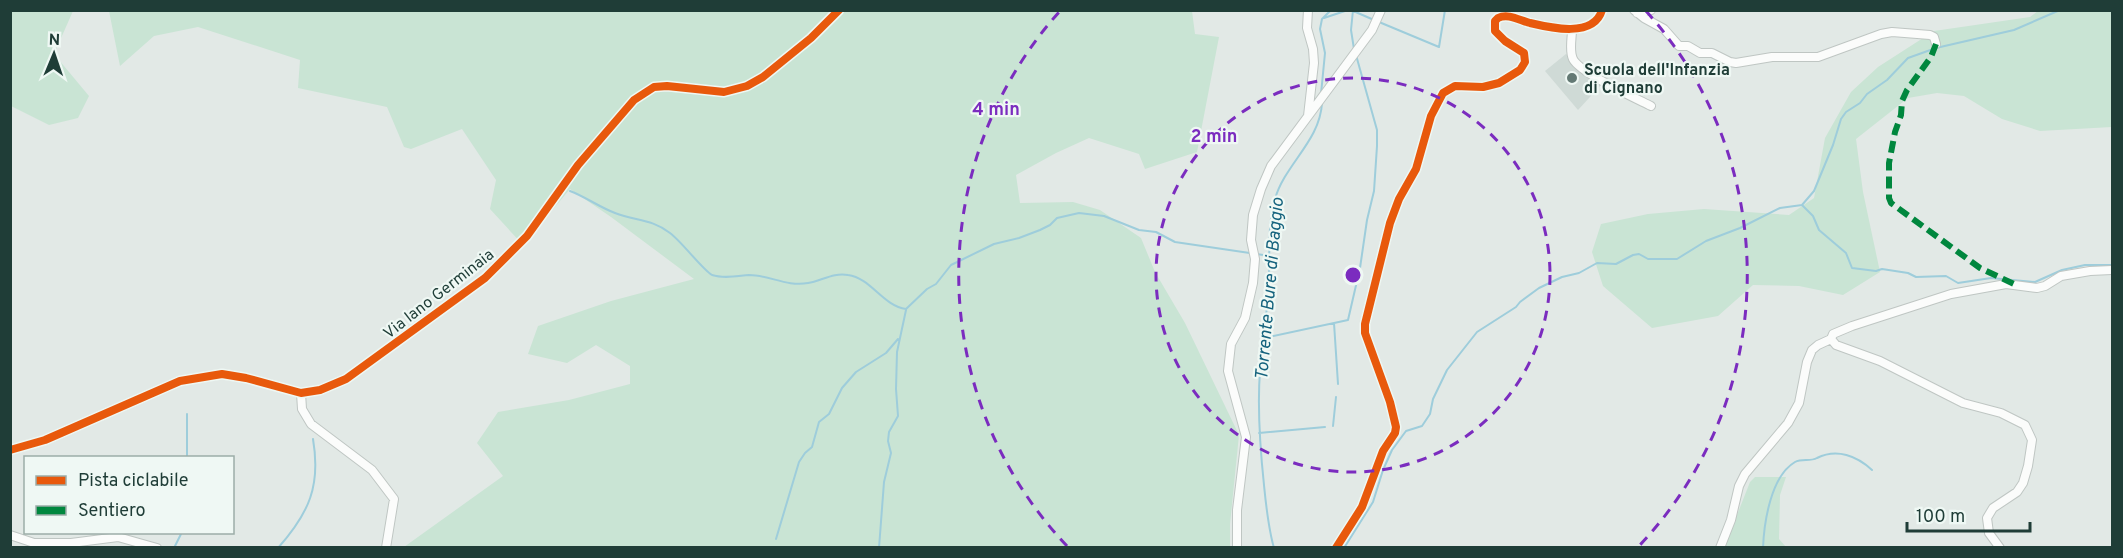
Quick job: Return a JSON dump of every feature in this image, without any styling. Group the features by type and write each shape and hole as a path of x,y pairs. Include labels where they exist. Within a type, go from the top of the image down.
{"street":[{"name":"Via Iano Germinaia","path":"10,450 45,440 158,389 202,376 222,374 246,378 301,393 320,390 346,379 485,278 527,236 578,165 634,100 654,87 667,86 724,92 747,86 763,77 811,38 839,10"},
{"path":"1308,10 1307,28 1314,63 1308,116"},
{"path":"1237,548 1236,510 1246,437 1228,371 1231,344 1245,318 1253,283 1255,259 1251,240 1253,214 1271,166 1372,30 1382,10"},
{"path":"1336,548 1362,507 1383,451 1395,433 1395,417 1365,333 1365,324 1390,223 1399,199 1416,169 1435,107 1443,93 1449,89 1461,86 1492,85 1506,79 1524,66 1524,53 1505,41 1495,31 1495,21 1498,18 1506,16 1572,30 1589,26 1598,19 1602,10"},
{"path":"1636,12 1651,10"},
{"path":"1636,12 1664,28 1679,46 1688,46 1697,52 1712,53 1736,63 1773,57 1818,57 1892,32 1934,37 1936,44"},
{"path":"1572,30 1572,50 1575,62 1596,77 1651,106"},
{"path":"1720,548 1731,520 1739,486 1745,474 1788,423 1799,403 1807,362 1812,350 1831,339 1833,334 1951,294 2006,284 2037,288 2061,276 2112,270"},
{"path":"1831,339 1836,345 1880,361 1946,396 1963,403 2001,412 2025,425 2032,440 2023,483 2017,492 1993,508 1986,518 1989,534 2000,548"},
{"path":"301,393 302,409 311,424 372,470 394,499 386,548"},
{"path":"10,535 34,543 72,543 118,537 157,548"}],"shaded area":[{"name":"Scuola dell'Infanzia di Cignano","path":"1566,54 1601,85 1578,110 1545,71"}],"green space":[{"path":"11,10 73,11 54,54 89,96 78,118 49,125 11,106"},
{"path":"109,11 1192,11 1195,34 1219,37 1197,152 1145,169 1139,154 1089,138 1016,175 1020,203 1073,202 1100,210 1141,238 1155,272 1185,323 1239,435 1230,524 1230,547 404,547 503,476 477,443 498,412 569,400 630,384 630,366 596,345 567,363 528,354 538,326 611,301 694,279 570,189 523,245 490,209 496,180 462,129 411,149 404,147 387,107 298,88 300,60 198,27 154,36 120,66"},
{"path":"2038,11 2112,11 2112,127 2040,131 2002,119 1964,96 1937,93 1908,98 1856,139 1863,192 1880,272 1843,295 1799,286 1753,285 1718,316 1652,328 1603,286 1592,252 1601,224 1648,214 1704,209 1789,215 1814,198 1825,138 1851,92 1878,67 1934,31 2030,17"},
{"path":"1755,477 1786,477 1780,495 1779,539 1786,547 1724,548 1750,482"}],"waterway":[{"name":"Torrente Bure di Baggio","path":"1321,94 1325,53 1320,29 1322,19 1331,10"},
{"path":"1324,18 1348,10"},
{"path":"1351,10 1374,20"},
{"path":"1353,10 1351,30 1354,49"},
{"path":"1379,22 1439,47 1445,10"},
{"path":"1344,548 1373,502 1392,450 1406,431 1422,426 1430,414 1433,399 1447,370 1477,332 1516,307 1539,288 1562,277 1579,273 1597,263 1616,264 1639,254 1648,259 1677,259 1706,241 1740,228 1780,208 1802,205 1814,191 1841,119 1846,112 1887,80 1908,58 1936,48 2014,30 2060,10"},
{"path":"1264,338 1348,320 1374,191 1377,146 1377,130 1356,55"},
{"name":"Torrente Bure di Baggio","path":"1274,548 1261,456 1259,414 1259,385 1269,285 1272,209 1280,186 1315,129 1322,103"},
{"path":"570,191 615,213 663,228 675,237 712,275 726,277 749,275 800,284 838,275 848,275 864,281 890,303 906,309 927,289 936,284 951,265 994,244 1040,230 1057,218 1079,213 1104,216 1139,230 1156,232 1175,242 1270,256"},
{"path":"1802,205 1813,216 1819,230 1846,253 1852,268 1876,271 1882,269 1908,273 1916,277 1946,276 1958,283 1991,278 2035,282 2062,270 2085,265 2112,265"},
{"path":"879,548 884,482 891,453 888,441 889,432 898,416 897,352 906,310"},
{"path":"1334,323 1338,384"},
{"path":"776,539 799,462 812,447 819,422 829,414 842,388 856,372 886,353 898,339"},
{"path":"1333,426 1336,397"},
{"path":"187,414 187,456"},
{"path":"1259,433 1325,427"},
{"path":"278,548 298,523 310,498 315,471 313,439"},
{"path":"1763,548 1770,500 1780,478 1795,462 1839,454 1853,457 1872,470"},
{"path":"174,548 181,534"}],"marked path":[{"path":"1936,44 1931,57 1907,90 1902,101 1901,115 1889,163 1889,198 1891,203 1980,268 2014,284"}],"cycle path":[{"path":"10,450 45,440 180,381 222,374 301,393 320,390 346,379 485,278 527,236 578,165 634,100 654,87 667,86 724,92 747,86 763,77 811,38 839,10"},
{"path":"1336,548 1362,507 1383,451 1395,433 1396,427 1390,402 1365,333 1365,324 1390,223 1399,199 1416,169 1431,116 1443,93 1455,86 1483,87 1499,83 1520,70 1525,62 1524,53 1505,41 1495,31 1495,21 1498,18 1510,17 1539,25 1571,29 1590,25 1602,10"}],"place":[{"name":"Scuola dell'Infanzia di Cignano","path":"1572,78"}]}
